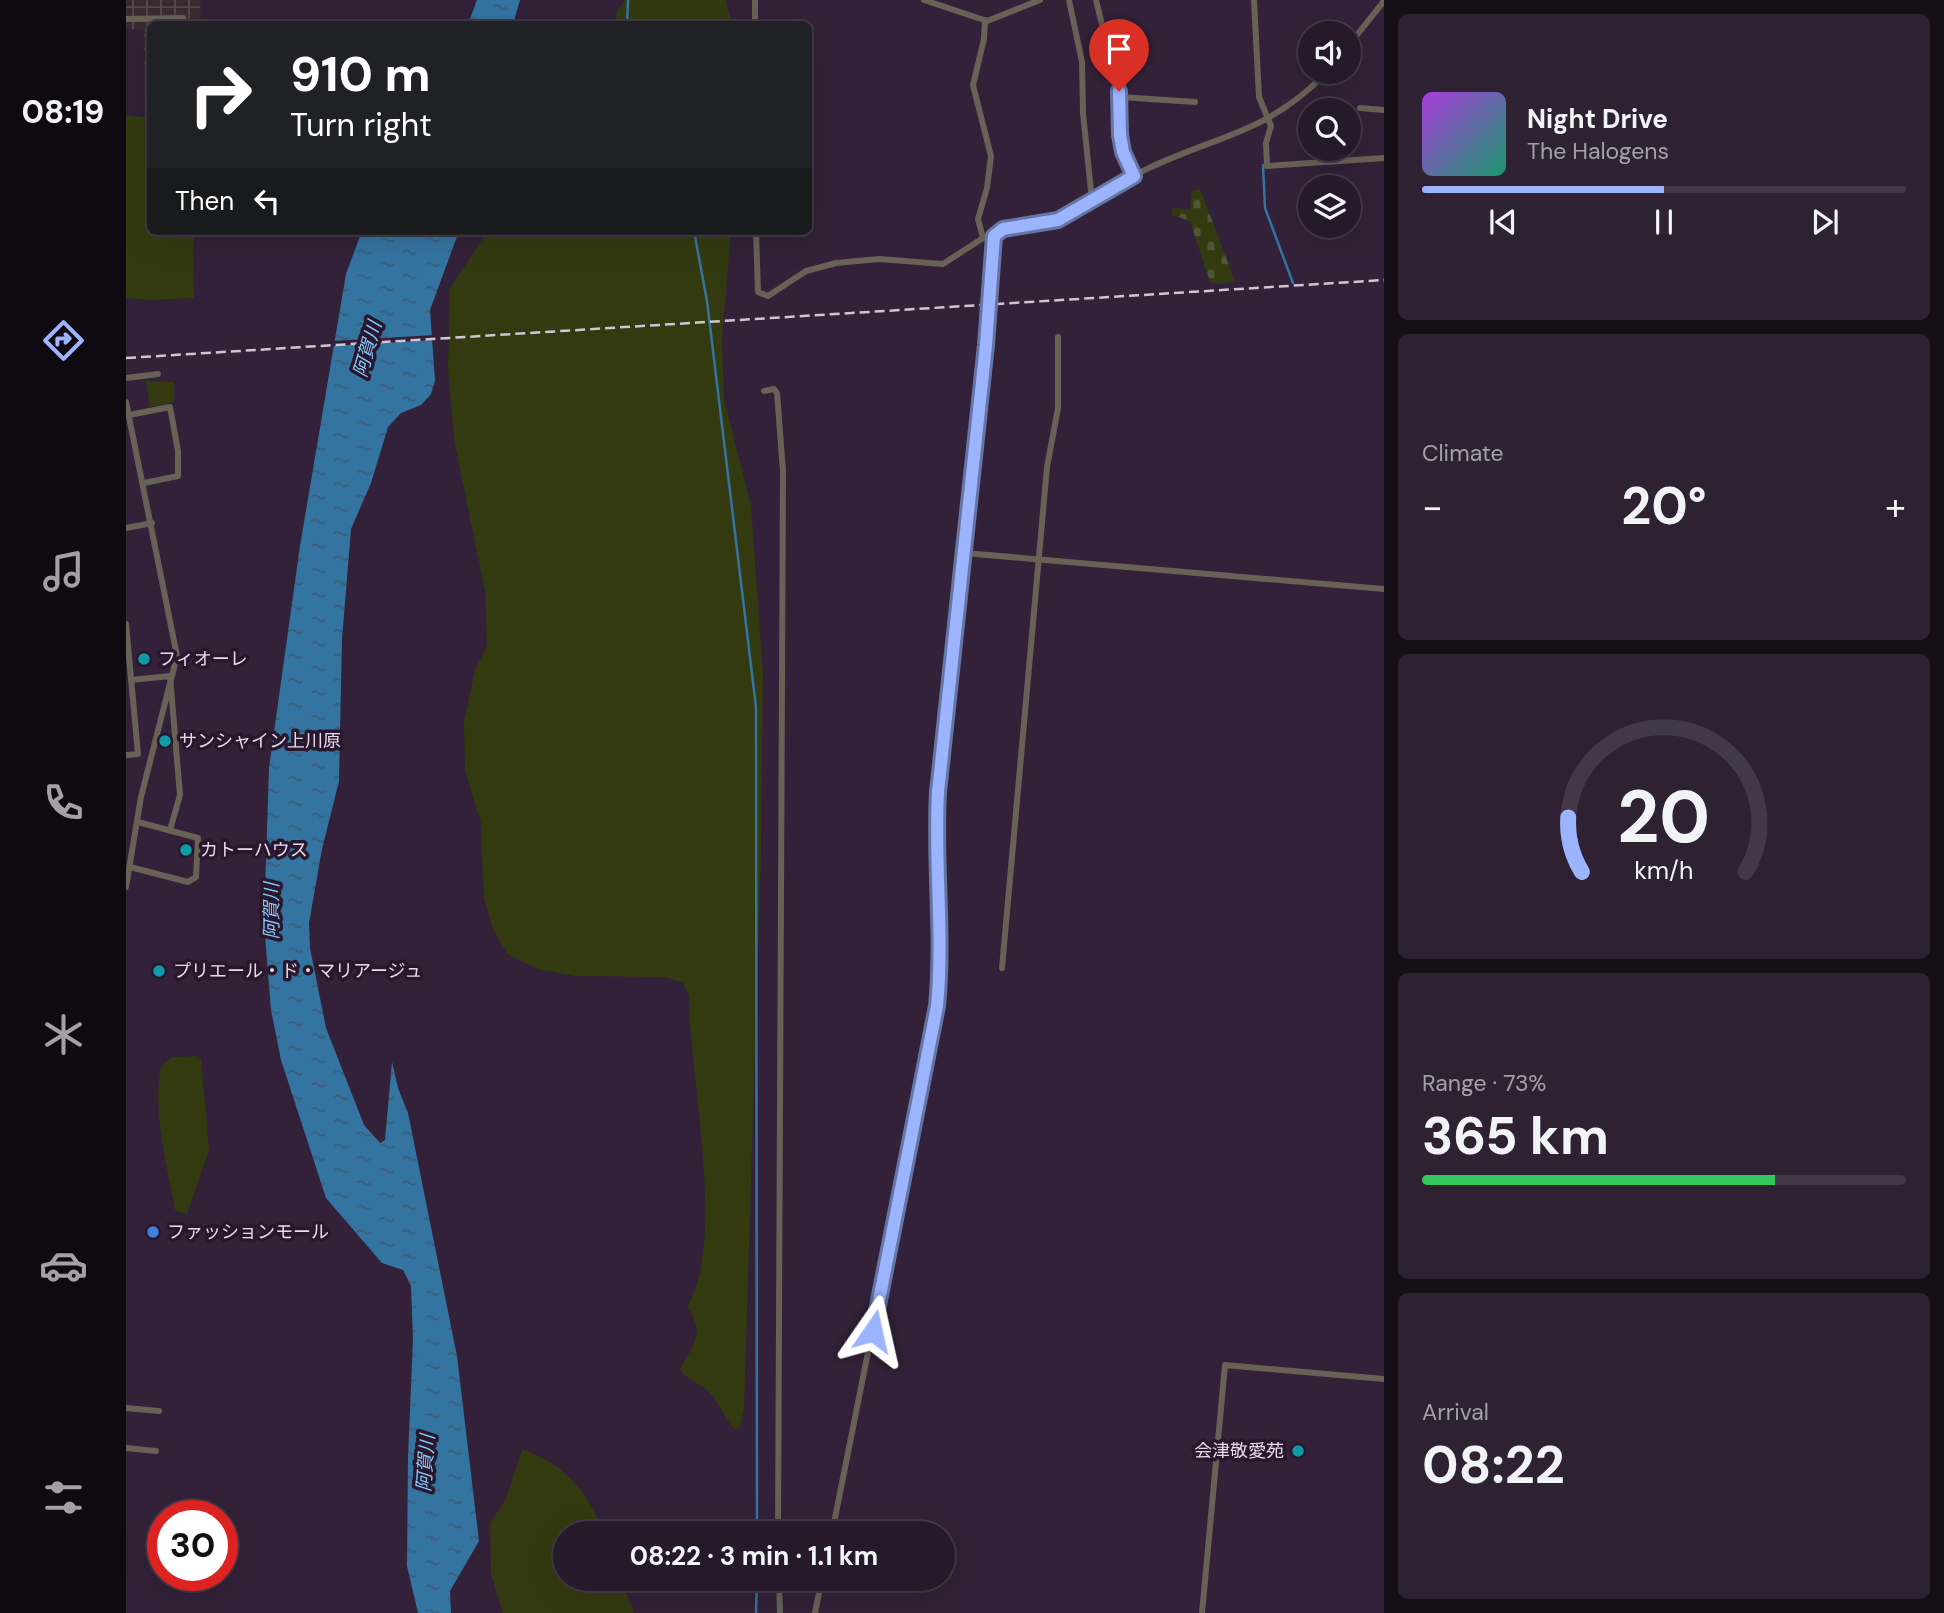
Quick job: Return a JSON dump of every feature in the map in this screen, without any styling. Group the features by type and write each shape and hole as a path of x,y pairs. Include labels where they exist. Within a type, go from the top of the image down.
{"street":[{"path":"755,0 755,21"},
{"path":"924,0 985,20 1040,0"},
{"path":"1069,0 1082,62 1083,113 1092,201"},
{"path":"1096,0 1120,97 1123,152 1134,176"},
{"path":"1254,0 1259,97 1269,119 1267,166 1384,158"},
{"path":"1361,30 1384,1"},
{"path":"126,19 183,18"},
{"path":"983,238 978,219 989,180 991,156 973,85 984,39 985,20"},
{"path":"756,235 758,292 768,296 806,271 836,263 879,259 943,264 983,238 994,236 1003,229 1058,220 1134,176 1269,119 1293,105 1315,84"},
{"path":"1120,97 1195,102"},
{"path":"1361,108 1384,110"},
{"path":"834,1521 937,1006 941,962 936,831 938,792 986,345 994,236"},
{"path":"1002,968 1047,467 1058,408 1058,337"},
{"path":"126,378 158,374"},
{"path":"764,391 774,389 777,393 783,471 778,1521"},
{"path":"126,402 177,656 177,665 170,676 151,755 126,887"},
{"path":"129,415 170,407 178,451 177,476 144,483"},
{"path":"126,528 152,523"},
{"path":"964,552 1384,589"},
{"path":"126,624 138,754"},
{"path":"131,680 170,676"},
{"path":"170,676 180,795 170,830"},
{"path":"126,755 151,755"},
{"path":"130,867 188,882 196,877 198,838 138,822"},
{"path":"1202,1613 1225,1365 1384,1378"},
{"path":"126,1408 159,1411"},
{"path":"126,1448 156,1451"},
{"path":"779,1591 780,1613"},
{"path":"815,1613 819,1591"}],"shaded area":[{"path":"126,0 200,0 201,21 147,21 147,110 144,30 126,29"}],"green space":[{"path":"626,0 725,0 732,21 615,21 618,9"},
{"path":"126,115 147,118 147,235 193,235 194,298 126,298"},
{"path":"1200,189 1235,281 1220,284 1210,282 1190,221 1172,215 1172,208 1190,209 1192,191"},
{"path":"485,235 731,235 722,338 724,399 751,505 763,674 761,853 744,1409 740,1428 734,1429 704,1387 685,1376 680,1369 693,1346 697,1332 693,1316 687,1307 699,1278 704,1242 705,1201 689,996 683,983 665,977 574,976 538,969 507,954 493,929 484,899 481,823 465,771 464,723 475,669 487,646 485,591 454,440 448,369 450,288"},
{"path":"146,381 174,382 174,402 150,407"},
{"path":"198,1056 201,1060 209,1150 187,1214 175,1210 159,1120 159,1084 161,1066 172,1057"},
{"path":"522,1449 550,1462 562,1471 582,1492 599,1521 553,1521 553,1591 626,1591 634,1613 503,1613 491,1574 490,1523 506,1499"}],"water":[{"path":"477,0 520,0 514,21 469,21"},
{"name":"阿賀川","path":"361,235 458,235 430,310 435,381 431,394 421,405 401,413 388,427 371,483 351,529 342,639 339,781 322,849 309,923 310,948 326,1028 364,1125 380,1143 385,1140 392,1062 408,1113 457,1356 479,1541 450,1591 451,1613 418,1613 407,1566 413,1339 411,1286 403,1270 382,1263 326,1198 281,1060 271,1010 264,922 269,768 300,546 346,274"}],"pier":[{"path":"435,335 436,340 331,346 332,341"}],"waterway":[{"path":"627,21 628,0"},
{"path":"1263,165 1265,208 1293,283"},
{"path":"695,235 707,301 756,707 757,1521"},
{"path":"756,1613 757,1591"}],"railway":[{"path":"126,358 1384,280"}],"place":[{"name":"フィオーレ","path":"144,659"},
{"name":"サンシャイン上川原","path":"165,741"},
{"name":"カトーハウス","path":"186,850"},
{"name":"プリエール・ド・マリアージュ","path":"159,971"},
{"name":"ファッションモール","path":"153,1232"},
{"name":"会津敬愛苑","path":"1298,1451"}],"route":[{"path":"873,1331 908,1139 937,1006 941,962 936,831 938,792 986,345 994,236 1003,229 1058,220 1134,176 1123,152 1119,91"}]}
